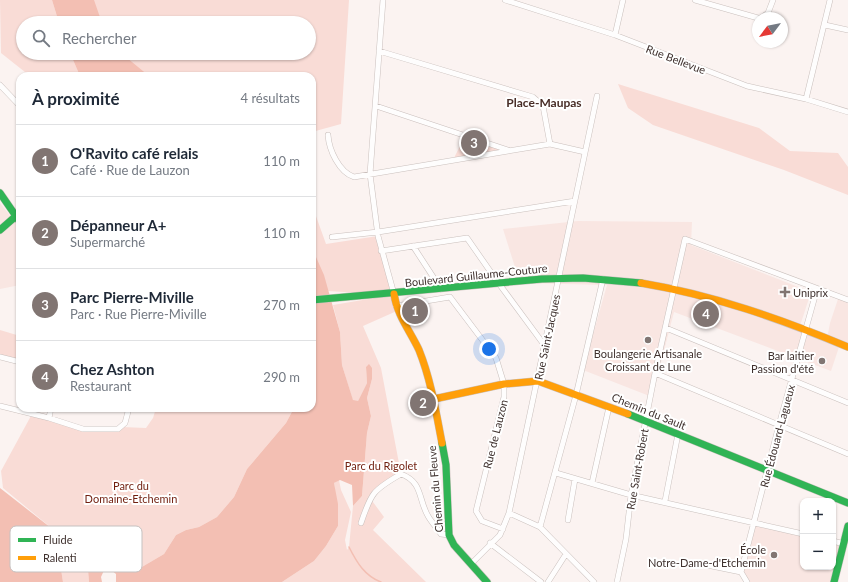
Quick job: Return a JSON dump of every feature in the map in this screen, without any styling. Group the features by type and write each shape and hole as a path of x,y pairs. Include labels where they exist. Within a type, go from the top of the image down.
{"street":[{"path":"383,0 370,174 381,251 394,294"},
{"name":"Rue Bellevue","path":"505,0 615,35 747,86 806,99 848,112"},
{"path":"615,35 623,0"},
{"path":"695,0 752,16"},
{"path":"768,12 773,0"},
{"path":"806,99 830,0"},
{"path":"825,25 848,30"},
{"path":"379,51 533,97 543,106 550,144"},
{"path":"0,85 16,102"},
{"name":"Rue Saint-Jacques","path":"471,564 504,529 509,513 597,96"},
{"path":"376,106 509,150"},
{"path":"328,135 332,153 348,176 354,178 370,174 550,144 586,152"},
{"path":"0,193 16,212"},
{"path":"332,237 378,232 575,201"},
{"path":"0,230 16,218"},
{"path":"381,251 467,238 545,346"},
{"name":"Rue Saint-Robert","path":"617,582 626,539 631,495 655,373 685,240 816,288"},
{"path":"413,246 441,289"},
{"name":"Boulevard Guillaume-Couture","path":"316,300 394,294 497,281 559,277 603,279 690,291 806,328 848,346"},
{"path":"540,527 556,473 576,395 603,279"},
{"path":"816,288 848,300"},
{"name":"Rue Édouard-Lagueux","path":"741,572 816,288"},
{"name":"Chemin du Fleuve","path":"394,294 396,306 419,351 434,399 446,465 449,535 454,545 487,582"},
{"name":"Rue de Lauzon","path":"396,306 450,297 496,358 504,384 504,398 476,511 482,521 504,529"},
{"path":"666,328 792,379 848,404"},
{"path":"0,357 16,361"},
{"path":"655,373 848,454"},
{"name":"Chemin du Sault","path":"434,399 504,384 538,381 646,420 848,503"},
{"path":"0,406 16,410"},
{"path":"592,483 609,407"},
{"path":"24,412 82,429 114,429 122,427 125,423 128,412"},
{"path":"48,418 50,412"},
{"path":"665,501 678,434"},
{"path":"556,473 631,495 665,501 800,533"},
{"path":"361,523 370,499 380,486 401,474 410,477 418,486 428,516 441,534 449,535"},
{"path":"568,520 575,479"},
{"path":"509,513 540,527 594,582"},
{"path":"834,582 848,526"},
{"path":"836,542 844,544"},
{"path":"490,543 541,582"},
{"path":"548,582 566,554"},
{"path":"697,563 741,572 747,582"}],"shaded area":[{"path":"52,0 94,0 100,16 57,16"},
{"path":"73,60 130,60 144,72 78,72"},
{"path":"0,203 16,223 16,286 0,289"},
{"path":"578,221 692,222 691,245 811,292 799,329 827,339 830,323 838,299 848,302 848,351 839,347 831,371 674,312 652,397 583,370 607,285 520,283 503,229"},
{"path":"316,257 324,275 340,332 342,365 353,400 358,401 367,383 366,367 369,364 372,368 372,379 367,398 371,416 367,433 362,496 353,506 352,485 340,480 334,483 338,504 338,526 326,546 314,561 282,582 116,582 116,574 114,572 142,572 142,567 164,554 176,535 186,530 199,527 217,517 234,497 247,469 286,423 292,412 316,412"},
{"path":"0,488 49,526 10,526 10,572 61,572 63,582 0,582"},
{"name":"École Notre-Dame-d'Etchemin","path":"754,522 800,533 800,570 836,570 836,542 844,544 834,582 747,582 741,572"},
{"path":"88,572 103,572 101,577 102,582 89,582"}],"green space":[{"path":"0,0 52,0 57,16 16,16 16,60 73,60 78,72 25,72 1,53"},
{"path":"69,0 349,0 341,124 316,131 316,72 112,72 101,60 316,60 316,16 76,16"},
{"path":"618,84 759,128 790,151 838,153 848,167 848,195 784,170 653,125 628,108"},
{"path":"465,136 509,150 453,160"},
{"name":"Parc du Rigolet","path":"316,216 326,244 378,236 399,310 363,326 381,368 401,474 370,498 384,517 373,530 426,582 282,582 314,561 326,546 338,526 334,483 339,480 341,490 351,512 345,540 347,550 349,547 353,506 362,496 367,433 371,416 367,398 372,379 366,367 367,383 358,401 353,401 342,365 340,332 333,305 392,295 328,291 316,259"},
{"path":"0,330 16,335 16,361 0,357"},
{"name":"Parc du Domaine-Etchemin","path":"155,412 292,412 286,423 247,469 234,497 217,517 199,527 186,530 176,535 164,554 142,567 142,526 49,526 3,488 1,471 32,414 83,429 122,427 146,428 153,418"},
{"name":"Parc du Domaine-Etchemin","path":"61,572 88,572 89,582 63,582"}],"waterway":[{"path":"349,547 366,573 381,582"}],"traffic: fast":[{"path":"0,193 16,216"},
{"path":"0,230 16,216"},
{"path":"316,300 542,279 583,278 641,283"},
{"path":"628,414 848,503"},
{"path":"442,443 446,465 449,535 454,545 487,582"},
{"path":"834,582 848,526"}],"traffic: slow":[{"path":"641,283 694,294 746,309 798,327 848,347"},
{"path":"394,294 398,309 419,350 427,373 442,443"},
{"path":"434,399 504,384 538,381 628,414"}],"place":[{"name":"Parc Pierre-Miville","path":"474,143"},
{"name":"Uniprix","path":"785,292"},
{"name":"O'Ravito café relais","path":"415,311"},
{"name":"Chez Ashton","path":"706,314"},
{"name":"Boulangerie Artisanale Croissant de Lune","path":"648,340"},
{"name":"Bar laitier Passion d'été","path":"822,361"},
{"name":"Dépanneur A+","path":"423,403"},
{"name":"École Notre-Dame-d'Etchemin","path":"774,555"}],"district":[{"name":"Place-Maupas","path":"544,102"}]}
